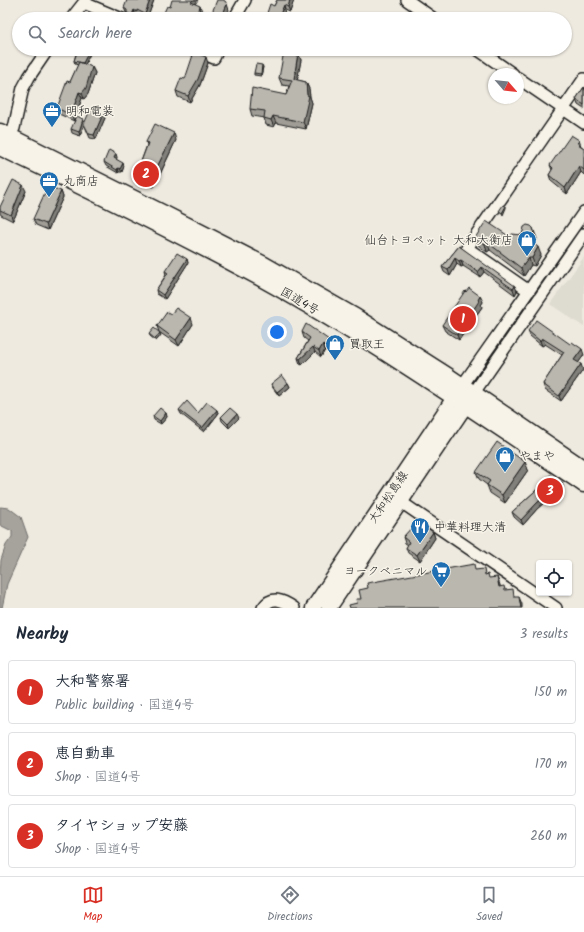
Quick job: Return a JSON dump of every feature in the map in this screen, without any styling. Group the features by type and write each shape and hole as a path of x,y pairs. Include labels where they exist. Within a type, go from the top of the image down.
{"highway":[{"name":"国道4号","path":"3,142 164,214 264,266 355,318 464,395 584,484"},
{"name":"国道4号","path":"464,395 584,469"}],"main road":[{"name":"大和松島線","path":"329,608 401,502 464,395"},
{"name":"大和松島線","path":"313,608 464,395"}],"street":[{"path":"238,12 245,0"},
{"path":"407,0 424,12"},
{"path":"77,12 85,2 107,12"},
{"path":"3,142 14,128 23,88 43,56"},
{"path":"487,56 504,68"},
{"path":"529,291 466,248 584,79"},
{"path":"524,82 584,124"},
{"path":"464,395 529,291 584,212"},
{"path":"464,395 584,234"},
{"path":"401,502 556,608"},
{"path":"262,608 269,601 275,600 281,600 294,608"}],"shaded area":[{"path":"584,257 584,327 550,304"},
{"path":"0,507 9,508 21,517 28,537 7,584 2,608 0,608 1,560 6,545 12,537 12,531 0,525"}],"building":[{"path":"127,0 150,0 146,12 137,10 137,12 134,10 133,12 127,12 124,8"},
{"path":"172,0 193,0 191,2 200,6 198,12 164,12 167,6 170,7"},
{"path":"217,0 225,1 227,4 224,12 212,12"},
{"path":"277,0 290,0 288,7 284,5 281,12 267,12 270,4 274,6"},
{"path":"76,56 86,56 83,63 74,61"},
{"path":"193,56 206,57 198,79 188,96 176,91 181,78 185,79"},
{"path":"283,56 298,56 294,79 306,82 307,95 309,96 303,122 273,116 271,120 264,118 265,111 250,109 252,88 286,95 292,80 279,78"},
{"path":"79,62 92,67 86,88 82,93 79,92 71,115 57,108 67,81 70,82"},
{"path":"256,64 262,65 261,74 254,73"},
{"path":"584,87 584,105 576,99"},
{"path":"91,108 103,114 94,135 89,134 84,124"},
{"path":"77,116 83,119 79,132 71,129"},
{"path":"155,124 174,133 151,179 141,175 142,170 139,167 148,143 146,142"},
{"path":"571,135 579,140 578,144 584,148 584,170 579,166 565,188 549,175 553,168 550,165"},
{"path":"109,150 116,154 114,158 123,163 120,169 118,168 117,170 104,162"},
{"path":"13,180 23,185 11,215 0,210 0,207"},
{"path":"48,186 61,191 46,224 33,219"},
{"path":"503,205 506,206 502,213 499,211"},
{"path":"486,221 510,237 512,234 522,235 524,227 527,225 531,226 534,232 528,240 538,247 532,258 529,258 521,268 487,242 485,244 475,238"},
{"path":"459,246 515,286 513,289 482,267 478,272 461,260 459,261 455,258 448,270 442,267"},
{"path":"177,253 187,259 163,295 156,290 168,273 165,271"},
{"path":"469,288 480,296 479,301 457,335 442,325 465,291 466,292"},
{"path":"176,308 191,318 176,340 157,326 167,312 171,314"},
{"path":"536,320 570,344 572,342 582,349 574,360 581,364 559,396 543,384 564,352 542,338 540,341 528,331"},
{"path":"306,324 329,340 326,346 323,344 319,351 313,347 300,359 298,358 310,338 302,332"},
{"path":"154,328 160,333 155,339 149,334"},
{"path":"282,375 288,383 277,392 271,384"},
{"path":"187,401 198,413 207,402 217,410 202,428 179,410"},
{"path":"160,408 166,413 160,421 153,416"},
{"path":"230,408 237,414 228,424 221,417"},
{"path":"497,442 525,462 502,495 487,485 490,481 476,472"},
{"path":"550,475 562,482 552,491 551,490 521,520 512,512 544,483 543,481"},
{"path":"417,523 433,532 417,555 406,548 409,542 403,537"},
{"name":"ヨークベニマル","path":"474,564 475,570 484,569 485,575 488,574 489,578 497,577 499,587 504,586 505,590 513,589 514,597 519,597 521,608 350,608 349,605 357,603 356,599 361,599 359,590 368,588 367,583"}],"place":[{"name":"明和電装","path":"52,128"},
{"name":"恵自動車","path":"146,174"},
{"name":"丸商店","path":"49,198"},
{"name":"仙台トヨペット 大和大衡店","path":"527,257"},
{"name":"大和警察署","path":"463,319"},
{"name":"買取王","path":"335,361"},
{"name":"やまや","path":"505,473"},
{"name":"タイヤショップ安藤","path":"550,491"},
{"name":"中華料理大清","path":"420,544"},
{"name":"ヨークベニマル","path":"441,588"}]}
